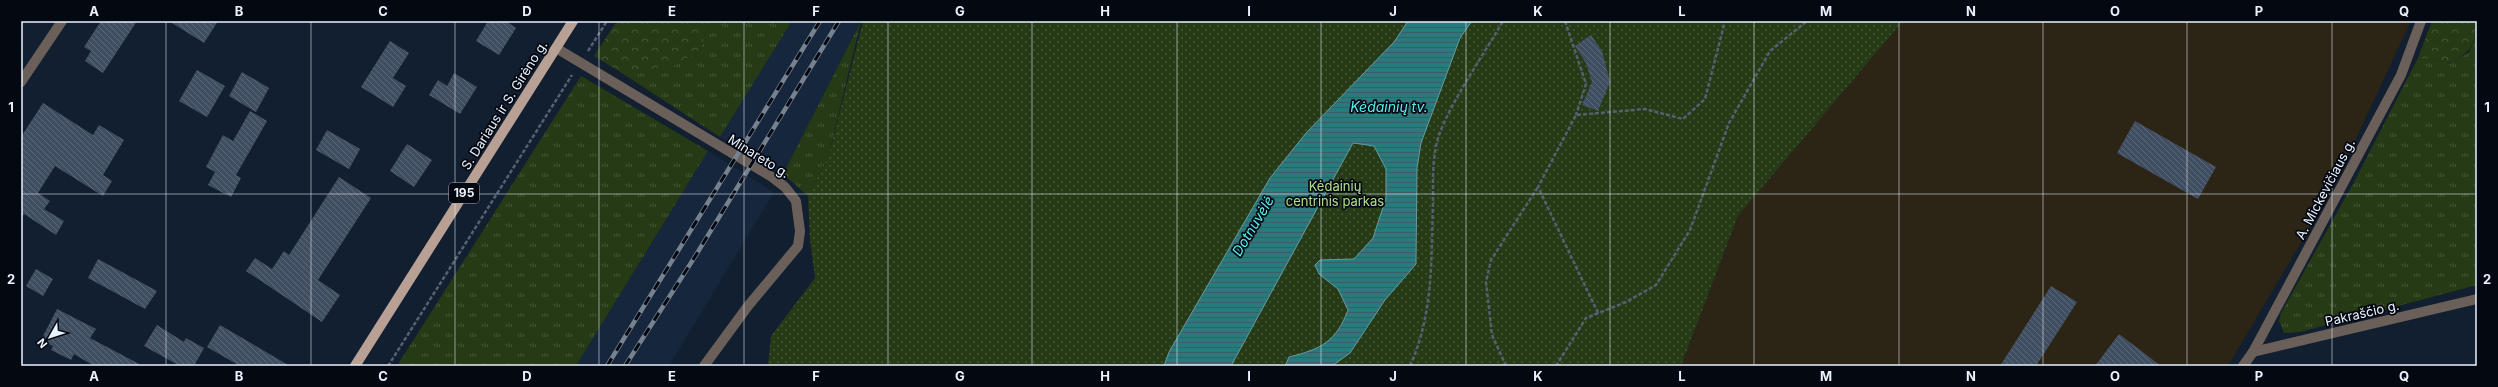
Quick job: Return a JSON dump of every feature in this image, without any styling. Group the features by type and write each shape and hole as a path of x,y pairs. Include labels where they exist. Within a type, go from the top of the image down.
{"main road":[{"name":"S. Dariaus ir S. Girėno g.","path":"354,366 573,21"}],"street":[{"path":"21,82 62,21"},
{"name":"A. Mickevičiaus g.","path":"2243,366 2253,352 2401,75 2421,21"},
{"name":"Minareto g.","path":"556,48 772,177 785,187 796,201 800,231 798,246 748,306 704,366"},
{"name":"Pakraščio g.","path":"2253,352 2477,299"}],"path":[{"path":"388,366 607,21"},
{"path":"1410,366 1421,342 1430,299 1434,170 1439,136 1503,21"},
{"path":"1506,366 1492,335 1486,282 1491,260 1538,187 1576,115 1586,84 1565,21"},
{"path":"1576,115 1645,109 1683,119 1705,99 1725,21"},
{"path":"1556,366 1586,318 1626,302 1656,285 1690,230 1729,123 1770,51 1807,21"},
{"path":"1538,187 1598,313"}],"shaded area":[{"path":"792,21 861,21 783,174 720,137"},
{"path":"1903,21 2411,21 2332,190 2228,366 1681,366 1738,216"},
{"path":"708,151 774,192 669,366 576,366"}],"green space":[{"path":"617,21 709,21 700,51 673,66 637,71 617,70 594,56"},
{"path":"709,21 792,21 720,137 617,70 673,66 700,51"},
{"path":"861,21 828,158 808,196 783,174"},
{"name":"Kėdainių centrinis parkas","path":"863,21 1903,21 1738,216 1681,366 768,366 771,336 815,278 810,239 808,196 828,158"},
{"path":"2432,21 2477,21 2474,41 2468,50 2453,63 2418,58"},
{"path":"2477,34 2477,285 2300,332 2284,333 2279,321 2281,313 2354,182 2418,58 2453,63 2469,52"},
{"path":"581,76 708,151 576,366 397,366"}],"water":[{"name":"Kėdainių tv.","path":"1408,21 1472,21 1460,38 1421,143 1417,168 1416,264 1385,300 1350,353 1332,366 1285,366 1289,357 1319,347 1332,337 1338,330 1348,310 1338,289 1319,274 1315,265 1320,260 1354,259 1373,238 1386,198 1386,169 1374,146 1353,143 1231,366 1164,366 1169,352 1270,178 1306,133 1394,42"}],"building":[{"path":"101,21 137,21 103,73 85,61 91,51 84,47"},
{"path":"169,21 218,21 204,43"},
{"path":"488,21 506,21 516,28 499,55 476,41"},
{"path":"1591,35 1602,51 1610,82 1598,111 1582,105 1592,82 1586,63 1575,46"},
{"path":"390,41 409,53 393,78 406,86 393,107 361,87"},
{"path":"197,70 225,86 207,117 179,101"},
{"path":"242,72 269,88 256,112 229,96"},
{"path":"454,73 477,87 460,114 429,95 438,80 447,86"},
{"path":"43,103 93,135 99,125 124,140 103,175 112,181 103,196 55,166 38,193 50,201 44,209 64,221 56,235 24,214 21,218 21,137"},
{"path":"250,111 267,121 236,175 241,178 231,197 208,185 215,172 206,167 223,135 233,141"},
{"path":"2135,121 2216,167 2198,199 2117,153"},
{"path":"327,130 360,149 349,169 316,150"},
{"path":"407,144 432,160 414,187 390,171"},
{"path":"339,177 371,198 318,280 340,295 322,322 246,271 255,258 272,269 284,251 289,255"},
{"path":"98,259 157,291 145,309 88,278"},
{"path":"36,269 53,279 43,296 26,286"},
{"path":"2051,286 2077,302 2036,366 2000,366"},
{"path":"57,309 96,329 90,338 143,366 94,366 74,354 71,360 51,350 53,346 41,340"},
{"path":"157,325 184,342 186,338 204,348 194,366 180,366 144,346"},
{"path":"220,325 290,366 240,366 207,347"},
{"path":"2119,334 2161,366 2095,366"}],"railway":[{"path":"607,366 820,21"},
{"path":"625,366 696,255 839,21"}],"water label":[{"name":"Dotnuvėlė","path":"1253,226"}]}
